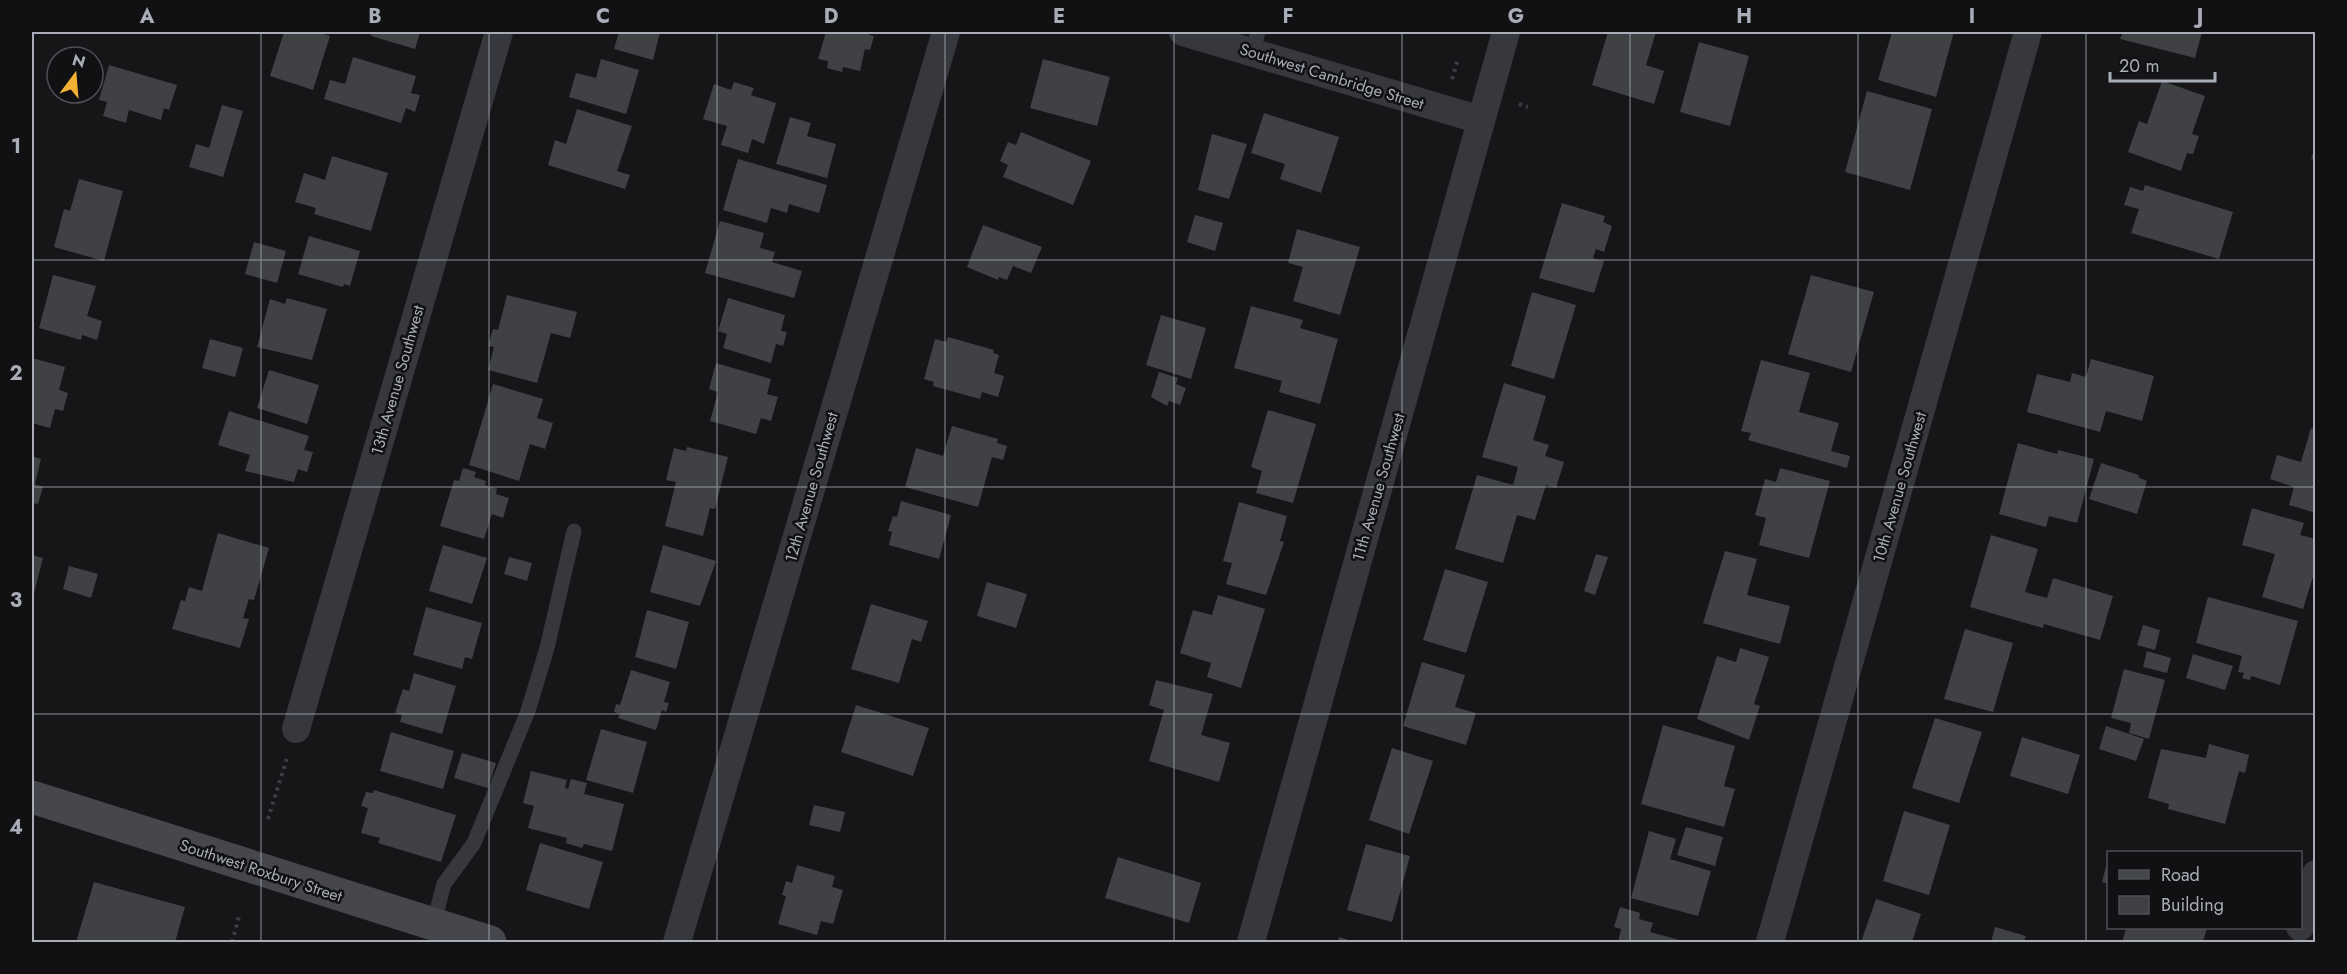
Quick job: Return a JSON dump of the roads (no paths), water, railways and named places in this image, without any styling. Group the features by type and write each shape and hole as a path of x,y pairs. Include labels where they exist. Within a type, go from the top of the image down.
{"main road":[{"name":"Southwest Roxbury Street","path":"32,797 490,942"}],"street":[{"name":"13th Avenue Southwest","path":"292,742 499,32"},
{"name":"12th Avenue Southwest","path":"677,942 946,32"},
{"name":"Southwest Cambridge Street","path":"1183,32 1255,42 1481,120"},
{"name":"11th Avenue Southwest","path":"1251,942 1506,32"},
{"name":"10th Avenue Southwest","path":"1770,942 2028,32"},
{"path":"2302,920 2316,874"}],"lane":[{"path":"433,925 444,884 474,843 528,711 547,648 574,531"}]}
